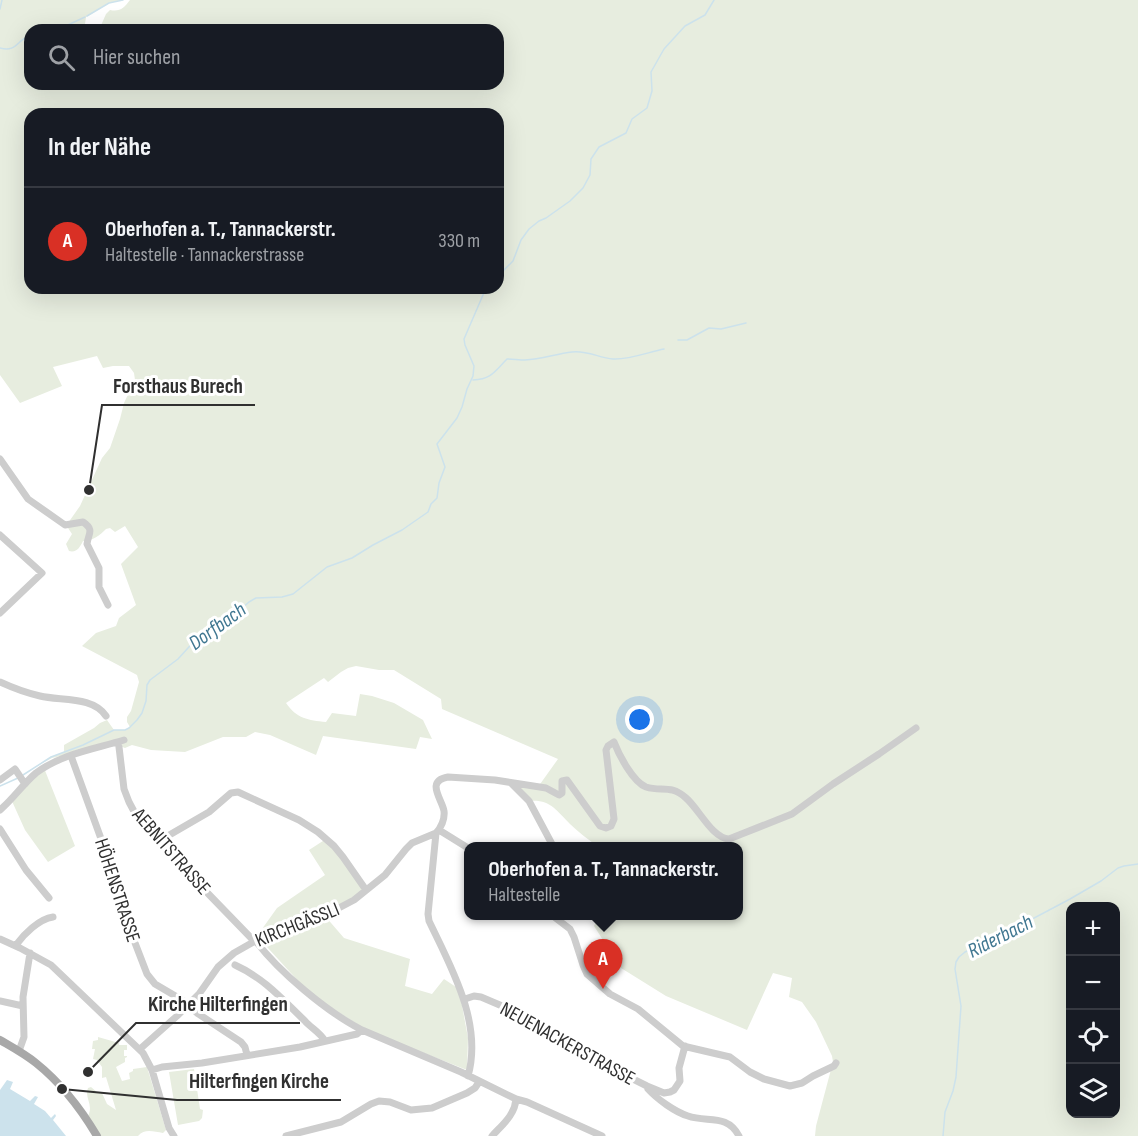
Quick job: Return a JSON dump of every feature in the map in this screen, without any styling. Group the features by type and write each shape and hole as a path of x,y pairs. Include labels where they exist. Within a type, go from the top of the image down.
{"main road":[{"path":"0,1040 37,1063 57,1083 97,1136"}],"street":[{"path":"0,459 25,496 31,501 65,525 83,522 89,526 87,544 99,568 99,587 108,605"},
{"path":"0,535 42,573 0,614"},
{"path":"0,682 39,696 88,703 101,710 106,716"},
{"path":"468,1076 472,1046 465,999 428,917 437,832 444,819 444,811 436,791 437,783 442,778 548,788 554,794 559,795 562,793 562,781 567,780 600,826 609,827 613,821 613,812 606,750 614,742 620,757 641,784 648,788 669,789 680,794 695,807 717,835 729,839 792,814 832,784 916,728"},
{"path":"0,780 20,776 32,777 59,760 124,740"},
{"name":"AEBNITSTRASSE","path":"119,747 124,789 138,817 254,941 304,989 362,1030 602,1136"},
{"name":"HÖHENSTRASSE","path":"71,756 112,869 120,904 147,974 155,984 241,1042 247,1055"},
{"path":"0,810 20,776"},
{"path":"511,783 529,801 551,842"},
{"path":"159,842 208,812 231,793 238,792 299,820 318,832 334,846 366,890"},
{"path":"0,829 26,870 49,898"},
{"path":"437,832 464,846"},
{"name":"KIRCHGÄSSLI","path":"140,1049 188,1005 224,961 234,953 274,931 318,919 354,900 385,875 412,843 437,832"},
{"path":"16,945 36,926 53,916"},
{"path":"559,920 570,929 582,965 592,978 610,994 638,1009 685,1046 730,1057 770,1082 792,1086 798,1085 836,1063"},
{"path":"0,939 47,962 140,1049 152,1070 168,1128 174,1136"},
{"path":"19,1051 24,1034 23,1006 30,953"},
{"path":"235,965 272,988 325,1041"},
{"name":"NEUENACKERSTRASSE","path":"465,999 474,996 481,997 516,1012 543,1027 575,1051 664,1093 674,1090 680,1081 679,1068 685,1046"},
{"path":"0,1001 23,1006"},
{"path":"152,1070 300,1047 357,1034 362,1030"},
{"path":"286,1136 335,1124 379,1101 390,1102 411,1110 432,1108 467,1093 479,1082"},
{"path":"647,1086 651,1092 680,1113 693,1118 723,1121 735,1129 739,1136"},
{"path":"492,1136 511,1115 516,1099"}],"shaded area":[{"path":"0,0 123,0 109,3 86,17 85,24 24,24 24,90 504,90 504,24 102,24 110,10 121,9 130,0 1138,0 1138,1136 815,1136 833,1062 816,1022 802,1002 789,997 792,978 773,973 747,1030 666,996 621,968 594,926 597,920 743,920 743,842 592,842 548,804 529,801 511,783 538,787 558,759 442,709 441,699 394,670 356,666 348,668 328,682 324,678 286,703 303,718 326,722 332,713 356,716 360,694 394,703 423,720 432,739 420,737 416,749 323,736 316,755 270,735 255,732 246,737 223,737 185,752 151,750 132,745 125,748 107,745 52,758 33,768 51,757 64,752 64,745 107,720 114,730 125,730 130,727 127,717 131,711 139,682 137,675 82,646 96,633 116,626 119,618 136,605 121,564 138,547 125,526 115,532 110,528 106,529 93,539 83,541 74,551 69,551 66,544 72,534 68,523 80,506 102,458 110,448 124,403 135,380 134,373 129,366 103,368 97,356 53,367 62,386 20,403 0,375"},
{"path":"44,768 75,846 48,862 25,830 11,799"},
{"path":"326,839 366,890 325,916 344,938 410,959 405,986 432,994 444,979 456,987 461,1000 468,1038 467,1070 368,1031 310,994 257,936 277,908 325,875 309,850"},
{"path":"98,1037 119,1043 119,1045 127,1045 127,1050 124,1050 124,1056 127,1056 125,1062 116,1067 122,1081 130,1079 129,1073 133,1069 147,1067 166,1130 163,1133 150,1131 138,1136 97,1136 88,1116 90,1108 88,1088 91,1087 98,1093 102,1093 107,1104 116,1110 106,1077 102,1078 102,1067 97,1060 93,1059 95,1049 92,1049 93,1041 98,1040"},
{"path":"194,1069 200,1109 203,1110 202,1118 199,1121 178,1125 169,1072"}],"water":[{"path":"7,1080 13,1082 10,1089 30,1101 35,1096 38,1097 34,1104 51,1118 55,1114 53,1120 66,1136 0,1136 0,1090"}],"waterway":[{"path":"0,9 2,0"},
{"path":"87,16 109,3 123,0"},
{"path":"504,270 513,261 521,240 529,229 570,201 583,188 590,175 591,159 599,147 626,133 632,119 647,108 652,91 651,72 664,49 685,26 705,15 714,0"},
{"path":"70,24 85,17"},
{"path":"0,48 10,49 24,40"},
{"name":"Dorfbach","path":"23,775 51,757 114,730 129,728 142,713 150,680 178,659 198,637 219,628 249,602 256,598 282,597 293,594 327,567 352,558 402,530 428,512 431,504 437,498 439,483 445,467 437,444 457,418 473,376 474,366 464,339 483,294"},
{"path":"678,340 687,340 709,328 721,329 746,323"},
{"path":"473,380 489,376 507,359 525,360 577,352 619,359 664,349"},
{"name":"Dorfbach","path":"0,786 18,778"},
{"name":"Riderbach","path":"943,1136 945,1112 956,1077 961,1006 955,969 959,957 1070,899 1118,868 1138,864"}],"place":[{"name":"Forsthaus Burech","path":"89,490"},
{"name":"Oberhofen a. T., Tannackerstr.","path":"603,989"},
{"name":"Kirche Hilterfingen","path":"88,1072"},
{"name":"Hilterfingen Kirche","path":"62,1089"}]}
